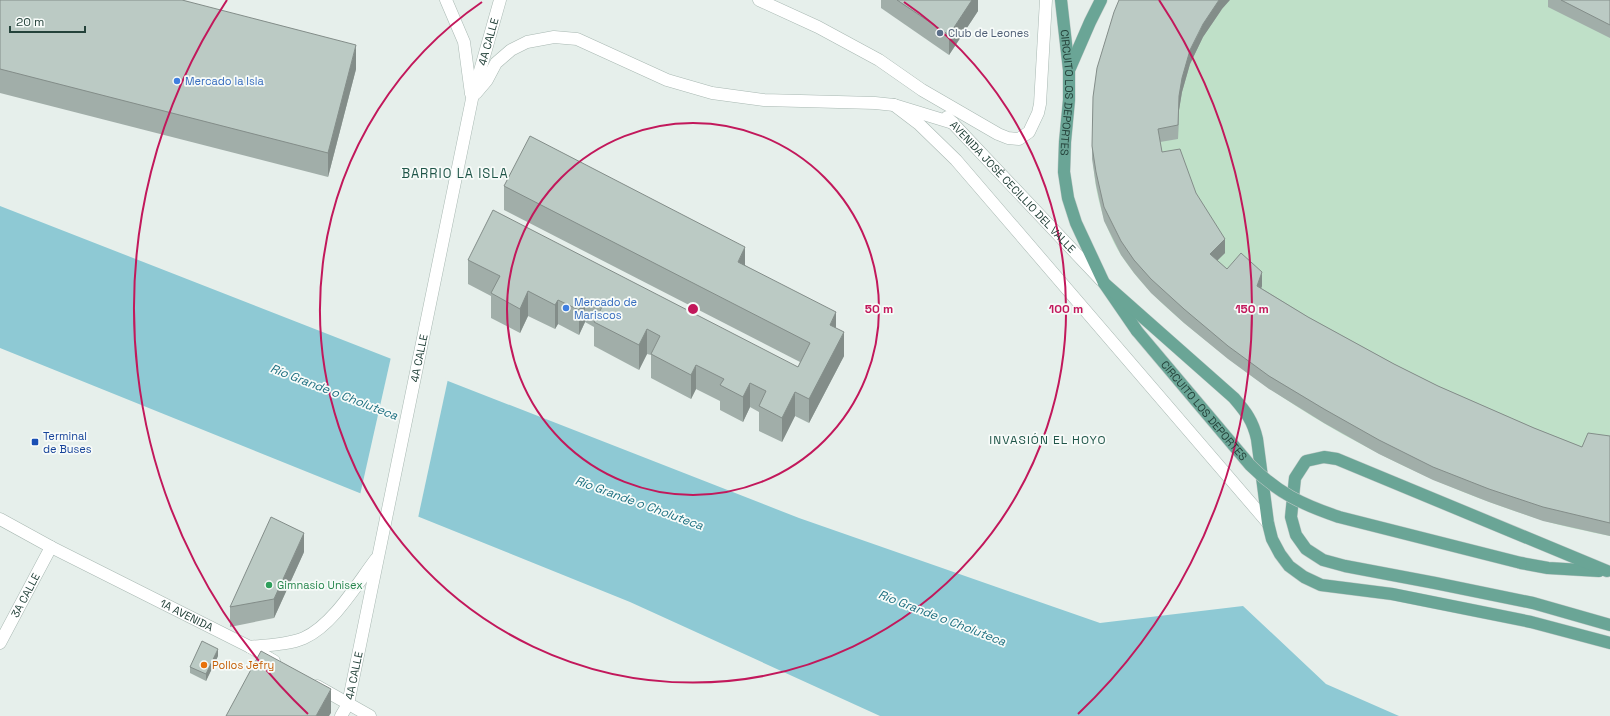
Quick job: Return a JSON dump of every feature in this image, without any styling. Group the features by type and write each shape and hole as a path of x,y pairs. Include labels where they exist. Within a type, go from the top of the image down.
{"main road":[{"name":"CIRCUITO LOS DEPORTES","path":"1061,0 1070,70 1064,172 1068,198 1076,223 1104,283 1137,332 1246,460 1266,481 1281,492 1318,510 1339,517 1521,563 1548,568 1608,571"},
{"path":"1070,70 1101,0"},
{"path":"1104,283 1234,398 1246,412 1254,426 1257,440 1268,523 1272,539 1280,554 1289,566 1304,577 1321,585 1392,594 1531,622 1610,643"},
{"path":"1608,571 1337,459 1324,457 1306,461 1295,478 1291,517 1296,535 1306,549 1323,560 1345,566 1533,603 1610,625"}],"street":[{"path":"446,0 464,42 472,99"},
{"name":"4A CALLE","path":"342,716 348,704 472,99 500,0"},
{"name":"AVENIDA JOSÉ CECILLIO DEL VALLE","path":"759,0 818,27 879,60 922,90 998,134 1008,138 1019,139 1029,132 1038,113 1040,104 1046,0"},
{"path":"472,99 487,80 496,63 511,50 526,42 554,37 576,39 667,80 712,93 764,100 875,103 894,105 953,123"},
{"name":"AVENIDA JOSÉ CECILLIO DEL VALLE","path":"922,90 1104,283"},
{"path":"894,105 919,124 956,160 1268,523"},
{"name":"1A AVENIDA","path":"0,519 51,547 250,647 283,666"},
{"name":"3A CALLE","path":"0,644 51,547"},
{"path":"250,647 278,644 303,638 314,633 332,617 379,555"},
{"path":"309,681 370,716"}],"green space":[{"path":"1126,0 1610,0 1610,536 1550,522 1497,505 1408,468 1364,446 1281,397 1242,369 1181,320 1139,279 1121,255 1107,228 1095,183 1093,152 1093,137"}],"water":[{"name":"Río Grande o Choluteca","path":"0,206 799,518 1100,623 1243,606 1326,684 1399,716 880,716 630,602 0,348"}],"pier":[{"path":"391,357 448,379 418,518 360,495"}],"building":[{"name":"Mercado la Isla","path":"0,0 182,0 356,45 328,153 0,69"},
{"path":"897,0 972,0 949,35"},
{"path":"1119,0 1219,0 1203,24 1190,50 1182,78 1179,96 1178,125 1158,129 1162,152 1180,149 1196,193 1225,239 1210,254 1227,269 1241,253 1262,272 1257,286 1308,317 1438,386 1534,428 1582,447 1588,433 1610,436 1610,523 1543,507 1489,489 1433,467 1379,440 1269,376 1228,346 1151,279 1134,260 1121,241 1104,207 1092,146 1093,97 1097,68"},
{"path":"1561,0 1610,0 1610,25"},
{"path":"530,136 745,247 738,262 836,312 830,325 844,332 809,399 795,392 782,418 759,406 766,391 750,383 743,397 720,385 724,379 696,365 691,375 651,354 660,336 647,329 639,345 594,322 602,307 585,298 579,310 558,300 555,305 528,291 520,309 491,293 500,276 468,260 493,210 798,367 810,343 504,186"},
{"path":"271,517 304,533 274,599 230,607"},
{"name":"Pollos Jefry","path":"202,641 218,649 206,674 190,667"},
{"path":"261,651 331,689 316,716 226,716"}],"place":[{"name":"Club de Leones","path":"940,33"},
{"name":"Mercado la Isla","path":"177,81"},
{"name":"Mercado de Mariscos","path":"566,308"},
{"name":"Terminal de Buses","path":"35,442"},
{"name":"Gimnasio Unisex","path":"269,585"},
{"name":"Pollos Jefry","path":"204,665"}],"district":[{"name":"BARRIO LA ISLA","path":"455,173"},
{"name":"INVASIÓN EL HOYO","path":"1048,440"}]}
